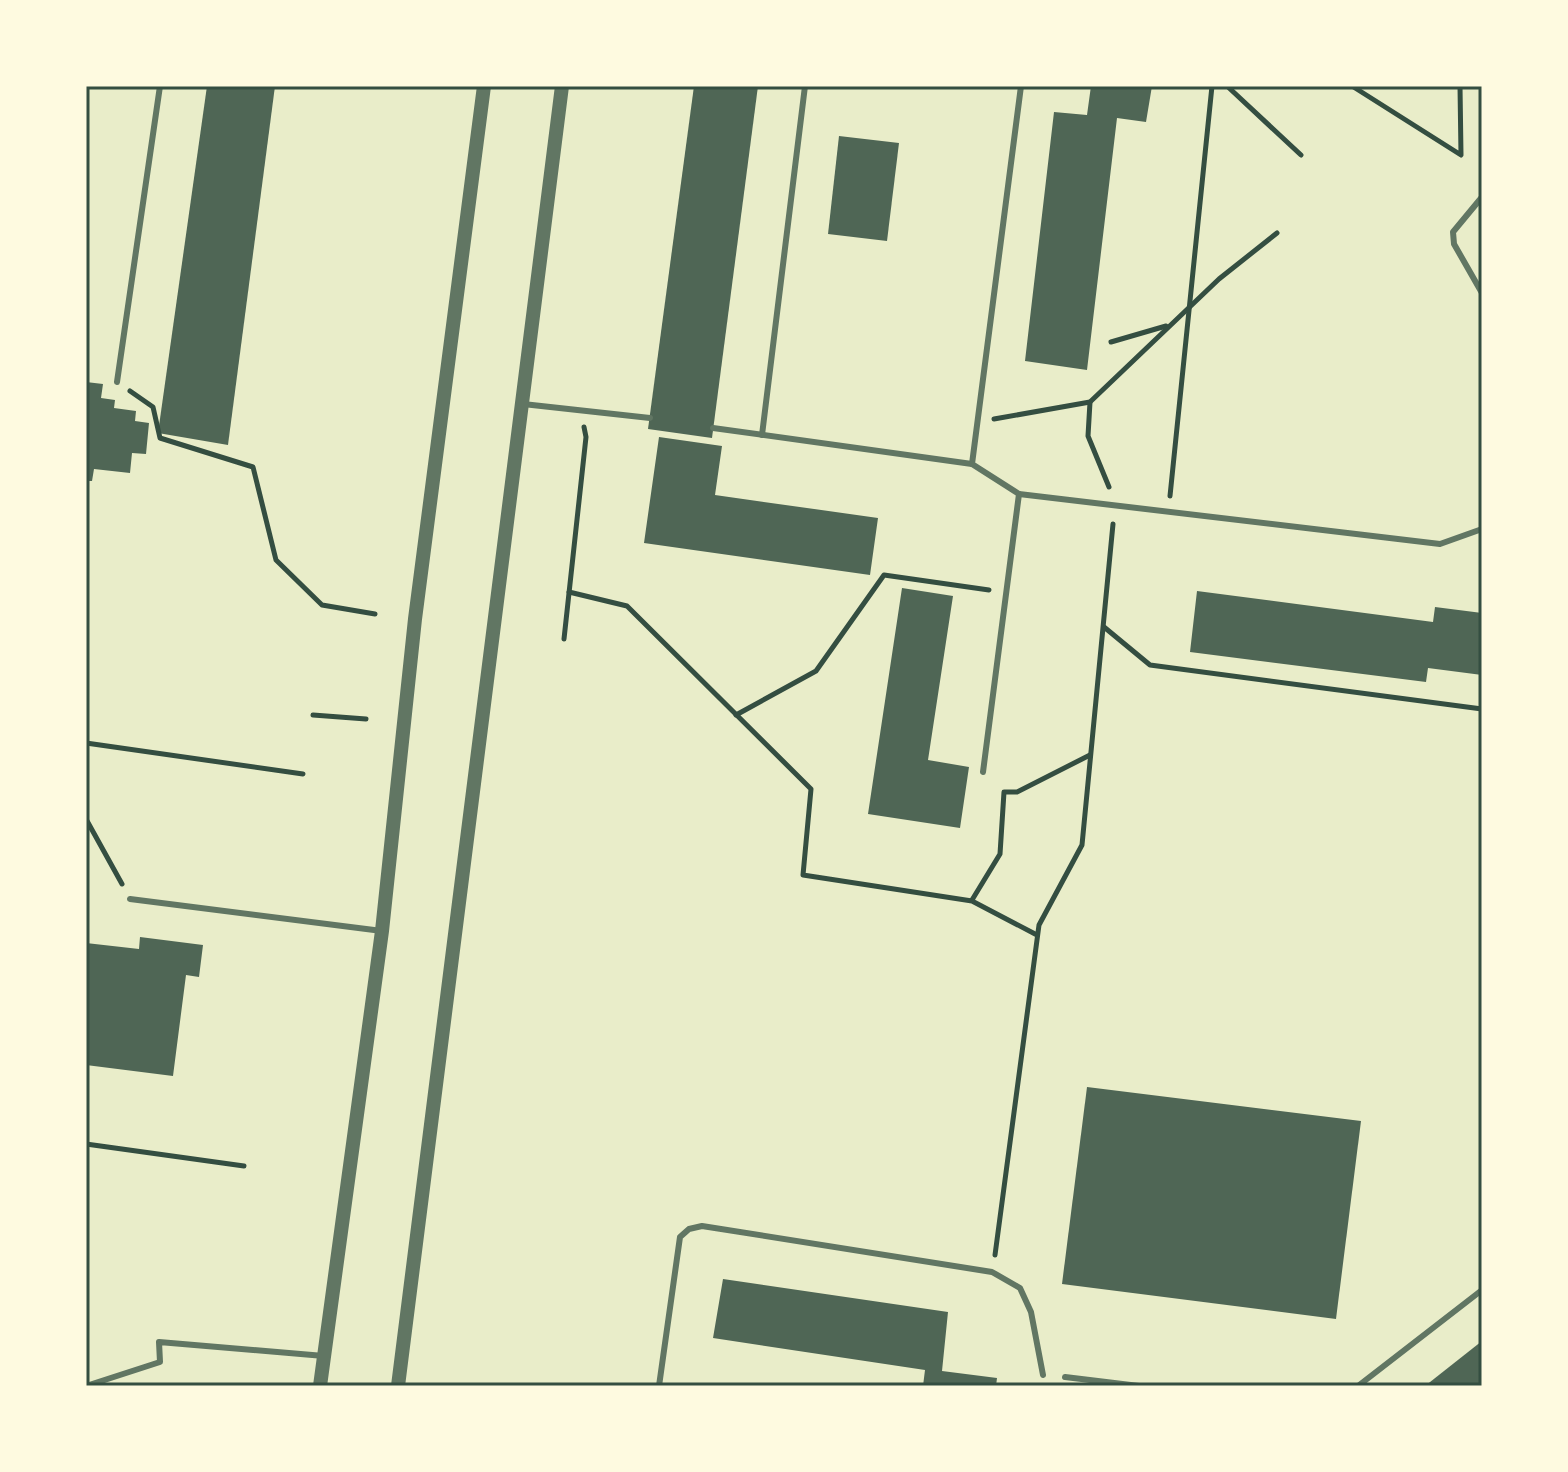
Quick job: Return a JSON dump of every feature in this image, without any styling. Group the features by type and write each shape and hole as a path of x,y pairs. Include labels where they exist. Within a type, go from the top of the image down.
{"street":[{"path":"320,1386 382,931 415,619 484,86"},
{"path":"398,1386 519,404 562,86"}],"lane":[{"path":"117,382 160,86"},
{"path":"762,435 805,86"},
{"path":"972,464 1021,86"},
{"path":"1482,197 1453,232 1454,244 1482,293"},
{"path":"519,404 650,418"},
{"path":"713,428 972,464 1019,494 1115,507 1440,544 1482,529"},
{"path":"983,772 1019,494"},
{"path":"130,899 382,931"},
{"path":"659,1386 680,1237 689,1229 702,1226 992,1272 1020,1288 1031,1312 1043,1375"},
{"path":"1358,1386 1482,1290"},
{"path":"86,1386 160,1362 159,1342 324,1356"},
{"path":"1065,1377 1139,1386"}],"path":[{"path":"1168,513 1212,86"},
{"path":"1227,86 1301,155"},
{"path":"1352,86 1461,155 1460,86"},
{"path":"978,422 1090,402 1219,279 1277,233"},
{"path":"1111,342 1171,325"},
{"path":"117,382 153,407 160,438 253,467 276,560 322,605 375,614"},
{"path":"992,1272 1039,925 1082,845 1115,507 1088,436 1090,402"},
{"path":"564,639 586,437 581,410"},
{"path":"736,715 816,671 884,575 1006,593"},
{"path":"569,592 627,606 811,789 803,875 972,901 1037,935"},
{"path":"1103,626 1150,665 1482,709"},
{"path":"313,715 366,719"},
{"path":"86,743 303,774"},
{"path":"972,901 1000,854 1004,792 1017,792 1090,755"},
{"path":"86,819 130,899"},
{"path":"86,1144 244,1166"}],"building":[{"path":"207,86 275,86 228,445 158,433"},
{"path":"694,86 758,86 712,438 648,429"},
{"path":"1091,86 1152,86 1146,122 1117,118 1087,370 1025,361 1054,112 1087,115"},
{"path":"839,136 899,143 887,241 828,234"},
{"path":"86,382 103,384 101,398 115,400 114,408 136,411 135,421 149,423 146,454 132,453 130,473 94,469 92,481 86,481"},
{"path":"659,437 722,446 715,495 878,518 870,575 644,543"},
{"path":"902,588 953,596 928,760 969,767 960,828 868,814"},
{"path":"1197,591 1433,622 1435,607 1482,613 1482,675 1428,668 1426,682 1190,652"},
{"path":"140,937 203,945 199,977 186,975 173,1076 86,1065 86,943 139,949"},
{"path":"1087,1087 1361,1121 1336,1319 1062,1284"},
{"path":"723,1279 948,1312 942,1371 997,1378 996,1386 923,1386 925,1370 713,1338"},
{"path":"1482,1341 1482,1386 1425,1386"}]}
